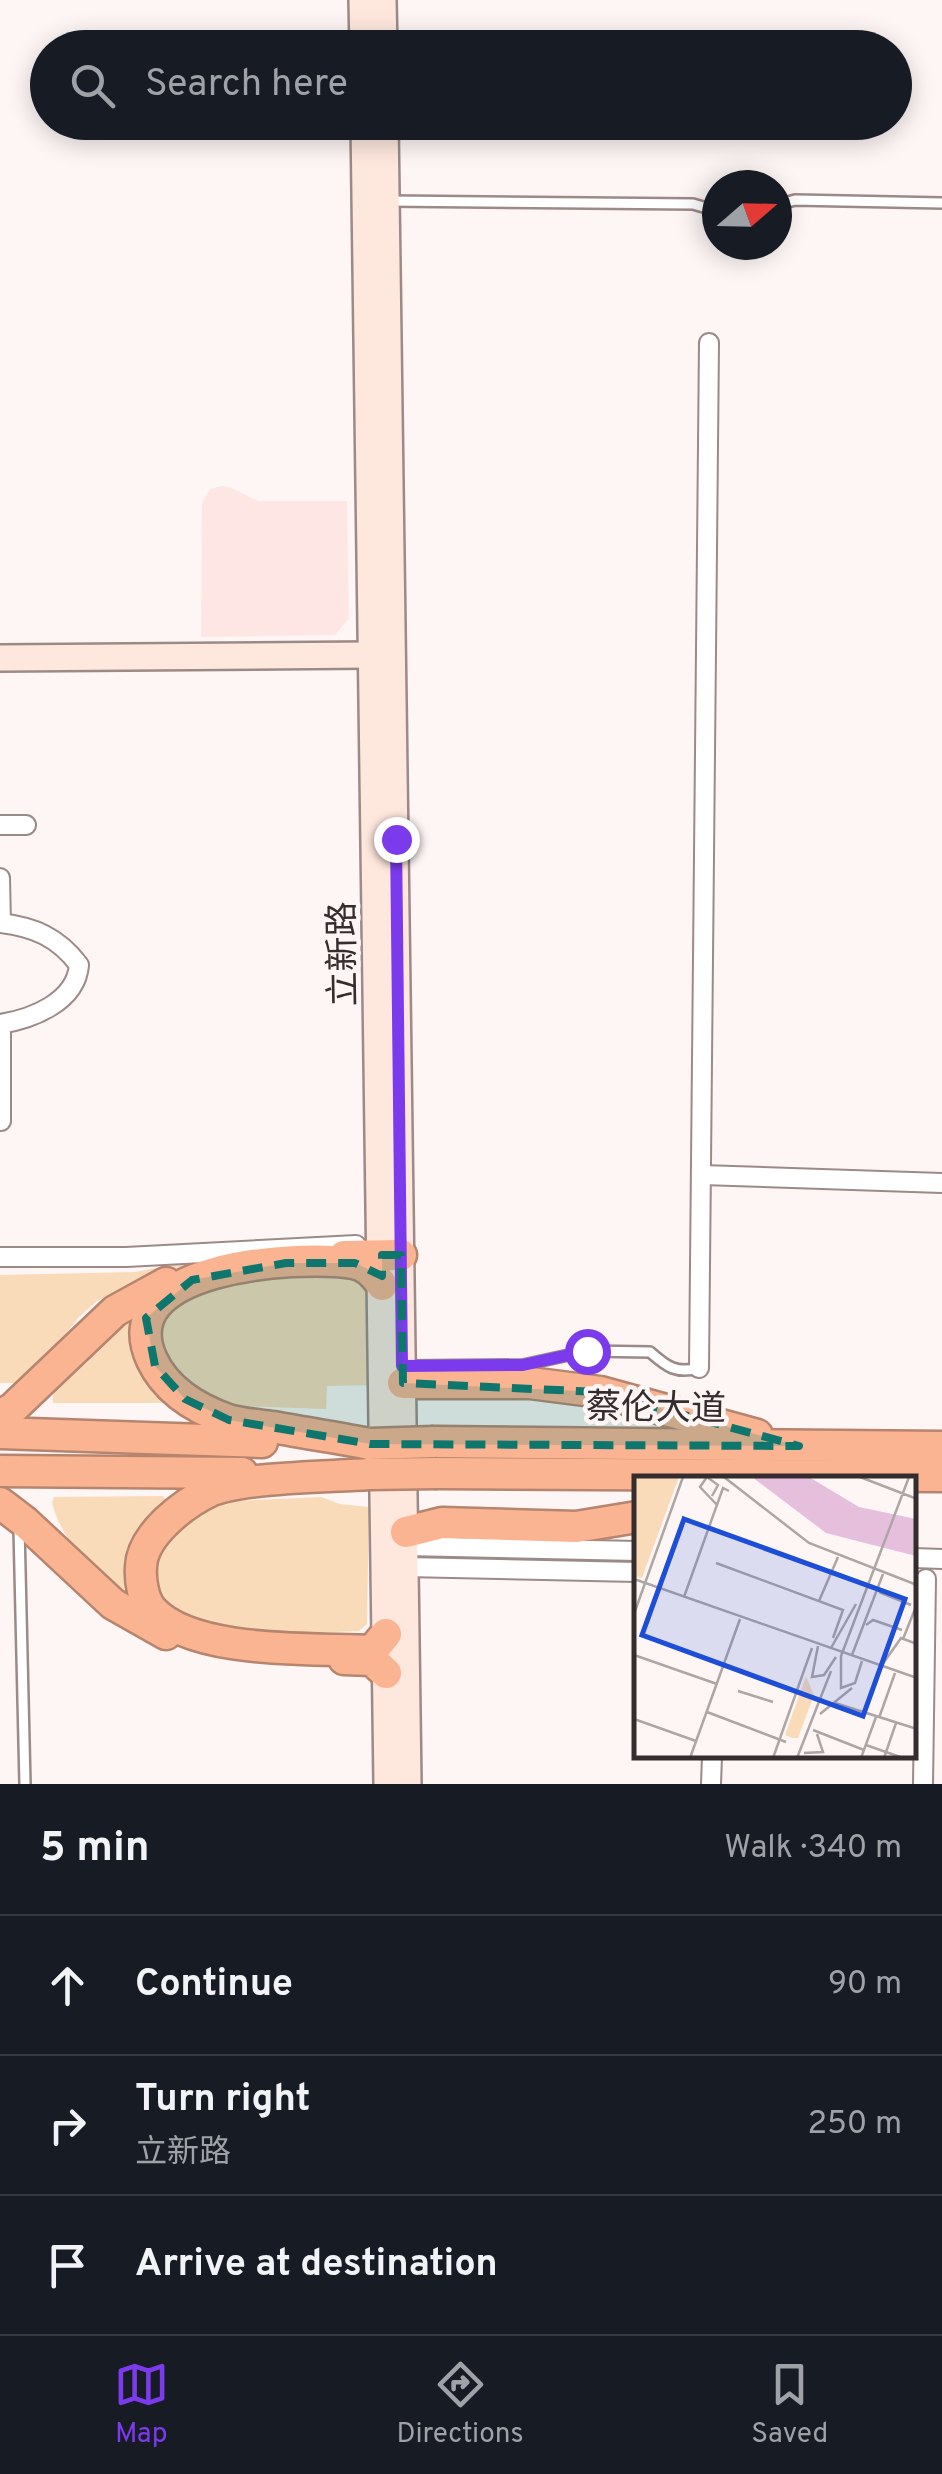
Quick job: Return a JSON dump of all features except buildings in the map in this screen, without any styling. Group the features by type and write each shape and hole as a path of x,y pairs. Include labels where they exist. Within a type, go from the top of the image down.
{"highway":[{"path":"0,1415 12,1409 115,1312 148,1290 190,1273 290,1256 386,1260"},
{"path":"370,1459 229,1420 186,1399 155,1366 144,1332 146,1318 168,1294 192,1280 223,1270 286,1262 355,1263 372,1271 386,1260"},
{"path":"403,1374 600,1392 799,1446"},
{"path":"0,1433 370,1459"},
{"name":"蔡伦大道","path":"370,1459 434,1442 799,1446 878,1460"},
{"path":"878,1460 942,1447"},
{"path":"0,1472 370,1459"},
{"path":"370,1459 211,1491 171,1518 154,1536 141,1556 140,1579 149,1608 168,1622 212,1640 248,1646 372,1651 386,1634"},
{"name":"蔡伦大道","path":"370,1459 436,1473 716,1476"},
{"path":"878,1460 942,1476"},
{"name":"蔡伦大道","path":"814,1476 878,1460"},
{"path":"0,1504 25,1522 113,1604 165,1634 226,1650 372,1660 386,1673"},
{"path":"406,1548 442,1523 576,1527 634,1517"}],"main road":[{"path":"362,0 362,30"},
{"path":"384,0 384,30"},
{"name":"立新路","path":"364,140 371,655 386,1260 403,1374 408,1784"},
{"name":"立新路","path":"385,140 388,1784"},
{"path":"0,658 371,655"}],"street":[{"path":"698,1368 709,343"},
{"path":"0,825 26,824"},
{"path":"0,878 1,923 47,934 66,948 79,965 78,980 60,1000 30,1018 0,1024 2,1120"},
{"path":"702,1175 942,1183"},
{"path":"0,1257 126,1258 234,1249 386,1260"},
{"path":"406,1548 634,1551"},
{"path":"406,1548 634,1572"},
{"path":"917,1558 942,1559"},
{"path":"923,1784 928,1579"},
{"path":"711,1784 712,1759"}],"lane":[{"path":"386,201 702,207"},
{"path":"792,201 942,203"},
{"path":"403,1374 523,1365 587,1351 650,1352 669,1369 684,1372 698,1368"},
{"path":"24,1784 17,1530 25,1522"}],"highlighted area":[{"path":"382,1255 401,1255 403,1383 600,1392 799,1446 370,1444 229,1420 185,1399 155,1366 146,1318 192,1280 286,1263 355,1263 382,1276"}],"shaded area":[{"path":"222,486 258,501 347,501 349,618 335,635 201,637 202,503 210,489"},
{"path":"206,1258 135,1282 97,1301 46,1359 18,1383 0,1383 0,1275 135,1272"},
{"path":"325,1267 373,1283 374,1385 327,1386 326,1409 215,1405 189,1387 168,1362 159,1339 162,1309 188,1290"},
{"path":"131,1319 138,1367 170,1403 53,1403 55,1391 70,1366"},
{"path":"163,1496 164,1505 143,1524 131,1542 128,1592 124,1593 80,1555 62,1529 52,1503 54,1497"},
{"path":"321,1497 369,1507 367,1624 359,1631 281,1633 228,1629 179,1613 157,1599 154,1550 208,1502"}],"route":[{"path":"396,839 402,1366 523,1365 587,1351"}]}
